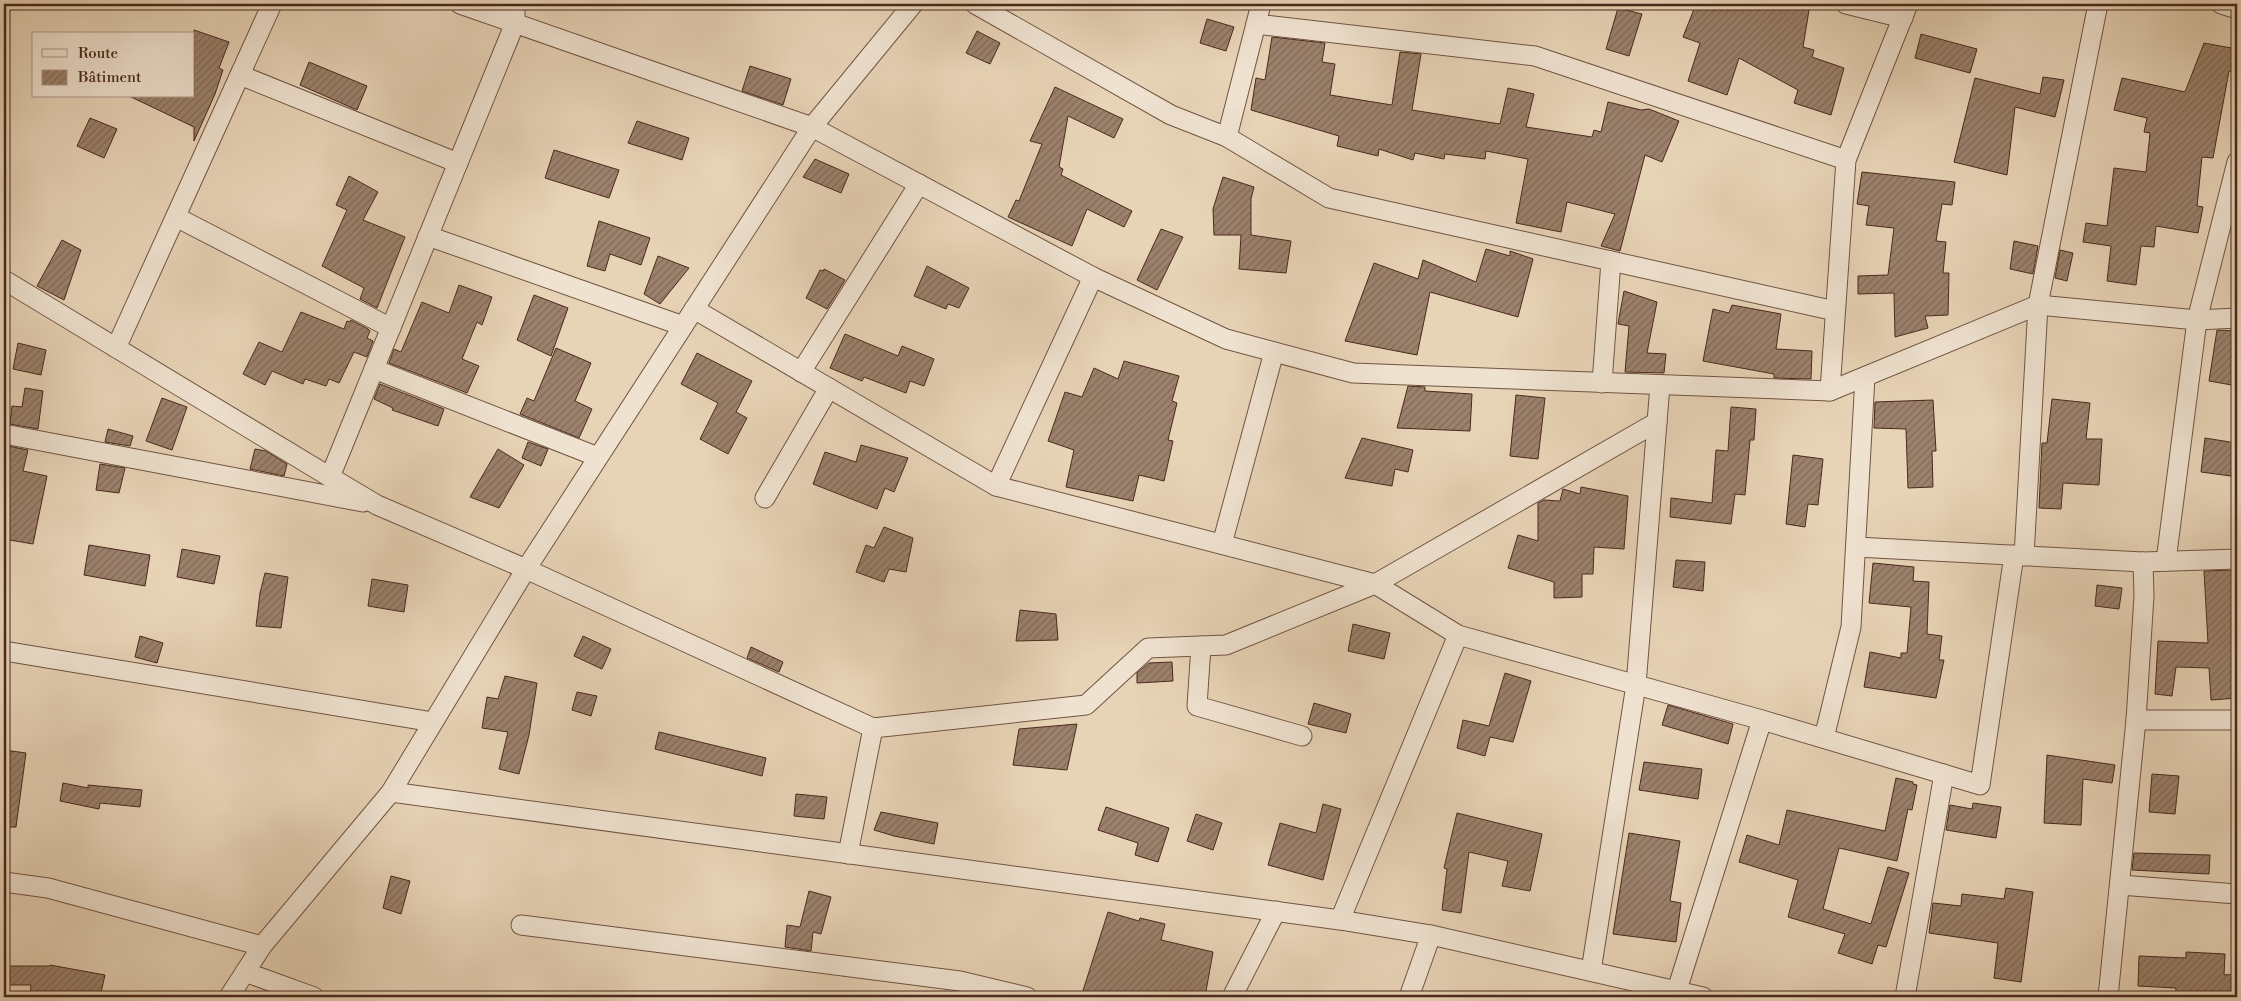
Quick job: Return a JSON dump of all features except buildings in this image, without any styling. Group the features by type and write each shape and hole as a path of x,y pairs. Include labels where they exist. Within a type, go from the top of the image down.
{"street":[{"path":"116,348 272,4"},
{"path":"460,4 812,127 1093,277 1226,339 1353,373 1830,391 2038,305 2196,320 2237,318"},
{"path":"330,477 515,23 515,4"},
{"path":"228,997 262,946 390,792 526,569 812,127 913,4"},
{"path":"975,4 1172,115 1227,136 1329,198 1835,311"},
{"path":"1227,136 1261,4"},
{"path":"1830,391 1846,160 1906,11 1846,4"},
{"path":"694,309 996,486 1376,584 1458,635 1762,720 1980,785 2019,555 2038,305 2098,4"},
{"path":"2221,4 2237,9"},
{"path":"1256,24 1535,56 1846,160"},
{"path":"240,74 458,162"},
{"path":"2166,561 2196,320 2237,162"},
{"path":"801,372 919,184"},
{"path":"176,218 391,328"},
{"path":"428,236 683,326"},
{"path":"1602,383 1611,261"},
{"path":"996,486 1093,277"},
{"path":"4,280 377,505 526,569 873,728 1086,705 1148,648 1226,645 1376,584 1657,422"},
{"path":"1222,544 1274,352"},
{"path":"374,369 598,456"},
{"path":"1824,738 1851,627 1865,377"},
{"path":"1591,971 1636,684 1660,385"},
{"path":"766,498 828,388"},
{"path":"4,434 377,505"},
{"path":"1856,547 2143,562 2237,559"},
{"path":"2108,997 2136,720 2144,596 2143,562"},
{"path":"1340,920 1458,635"},
{"path":"1201,646 1197,706 1302,736"},
{"path":"4,650 433,722"},
{"path":"1677,990 1762,720"},
{"path":"2136,720 2237,720"},
{"path":"848,854 873,728"},
{"path":"1904,997 1944,774"},
{"path":"390,792 1340,920 1431,935 1703,997"},
{"path":"4,882 48,888 262,946"},
{"path":"2120,885 2237,894"},
{"path":"1232,997 1276,911"},
{"path":"520,925 957,989 1027,997"},
{"path":"1409,997 1431,935"},
{"path":"245,972 314,997"}]}
